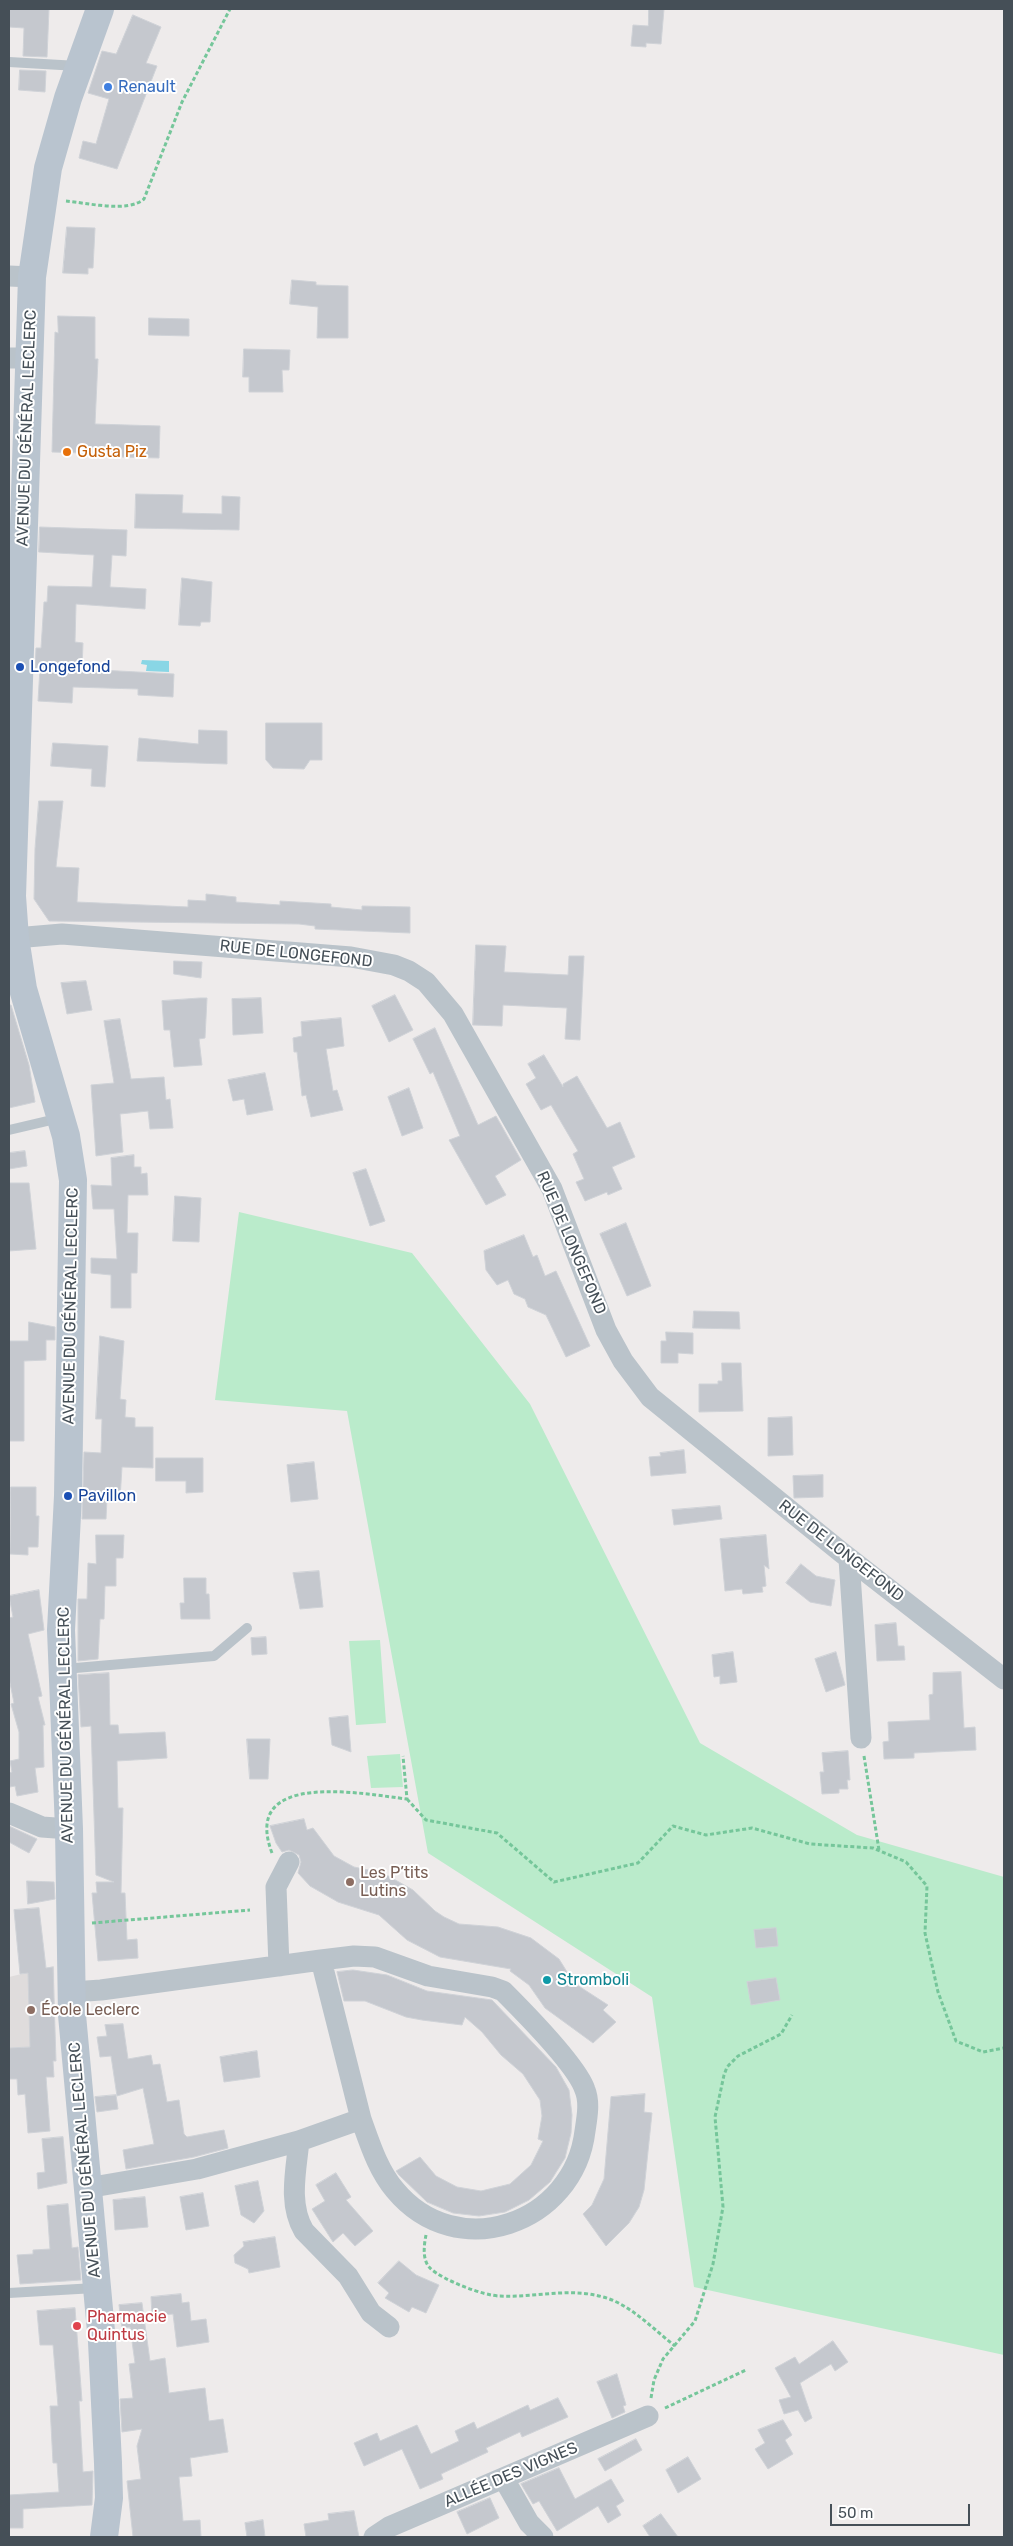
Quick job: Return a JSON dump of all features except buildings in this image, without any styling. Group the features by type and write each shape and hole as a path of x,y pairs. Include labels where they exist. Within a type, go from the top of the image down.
{"main road":[{"name":"AVENUE DU GÉNÉRAL LECLERC","path":"100,9 79,66 48,168 42,200 20,276 12,896 15,938 23,989 61,1118 73,1180 74,1218 68,1496 61,1630 76,2071 102,2342 109,2498 104,2537"},
{"name":"AVENUE DU GÉNÉRAL LECLERC","path":"109,2498 120,2537"}],"street":[{"name":"RUE DE LONGEFOND","path":"15,938 62,934 351,957 394,965 426,982 453,1014 552,1189 606,1330 623,1361 650,1396 849,1558 1004,1680"},
{"path":"849,1558 861,1738"},
{"path":"9,1813 42,1827 69,1829"},
{"path":"279,1966 276,1887 285,1870"},
{"path":"72,1992 279,1966 321,1960 354,1956 375,1957 428,1976 492,1987 503,1992 570,2065 586,2090 588,2106 582,2151 566,2183 556,2195 528,2216 511,2223 483,2228 450,2226 431,2218 396,2192 377,2160 361,2119 321,1960"},
{"path":"87,2188 197,2169 299,2141 361,2119"},
{"path":"299,2141 294,2197 299,2222 324,2253 348,2276 371,2313 389,2327"},
{"name":"ALLÉE DES VIGNES","path":"374,2537 389,2527 648,2416"},
{"path":"504,2478 529,2523 543,2537"}],"lane":[{"path":"9,62 79,66"},
{"path":"9,1130 61,1118"},
{"path":"63,1669 214,1656 247,1628"},
{"path":"9,2293 96,2288"}],"path":[{"path":"42,200 127,206 137,204 144,199 182,102 230,9"},
{"path":"861,1738 879,1850"},
{"path":"403,1756 407,1799 426,1820 498,1833 554,1882 638,1863 673,1826 706,1835 752,1828 810,1844 873,1848 906,1862 927,1886 925,1933 938,1992 956,2041 983,2052 1004,2048"},
{"path":"285,1870 268,1842 268,1819 274,1805 297,1793 347,1792 407,1799"},
{"path":"71,1924 250,1910"},
{"path":"648,2416 658,2369 694,2321 713,2264 720,2235 723,2186 715,2116 724,2075 728,2067 738,2056 781,2034 792,2015"},
{"path":"428,2228 425,2241 425,2260 430,2268 450,2280 492,2296 566,2291 604,2297 634,2314 675,2346"},
{"path":"648,2416 746,2370"}],"shaded area":[{"name":"École Leclerc","path":"54,1966 55,2046 9,2048 9,1977"}],"green space":[{"path":"239,1212 412,1253 530,1404 700,1743 857,1835 1004,1877 1004,2355 694,2287 652,1997 428,1853 347,1411 215,1400"},
{"path":"380,1640 386,1723 356,1725 349,1641"},
{"path":"400,1754 403,1787 371,1788 367,1756"}],"water":[{"path":"142,660 169,661 169,672 146,671 147,665 141,664"}],"place":[{"name":"Renault","path":"108,87"},
{"name":"Gusta Piz","path":"67,452"},
{"name":"Longefond","path":"20,667"},
{"name":"Pavillon","path":"68,1496"},
{"name":"Les P’tits Lutins","path":"350,1882"},
{"name":"Stromboli","path":"547,1980"},
{"name":"École Leclerc","path":"31,2010"},
{"name":"Pharmacie Quintus","path":"77,2326"}]}
